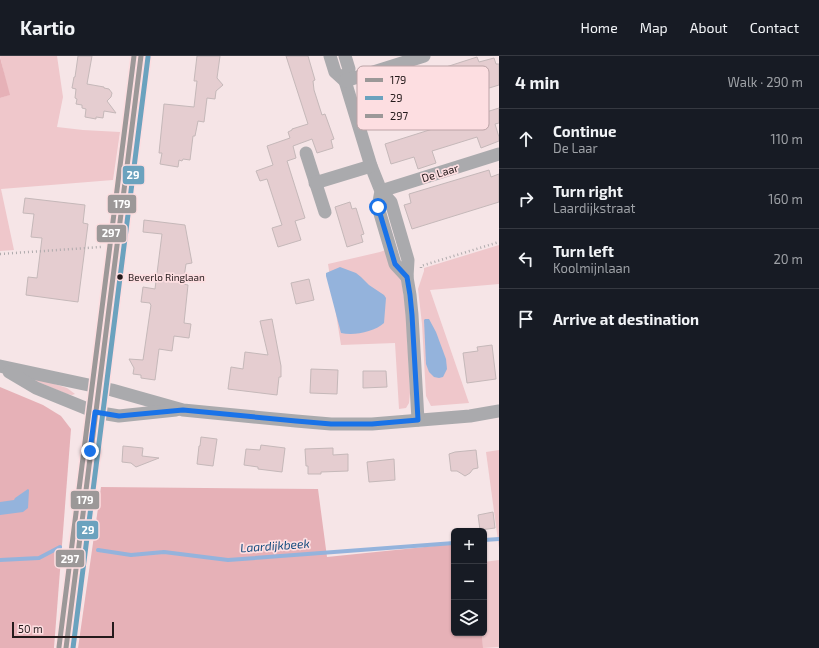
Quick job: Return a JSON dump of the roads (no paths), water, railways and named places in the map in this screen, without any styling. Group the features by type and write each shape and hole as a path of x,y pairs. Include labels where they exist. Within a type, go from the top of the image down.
{"main road":[{"path":"66,648 141,56"}],"street":[{"path":"330,56 335,72 345,81 357,120"},
{"path":"345,56 349,69 345,81"},
{"path":"392,66 424,56"},
{"path":"345,81 357,77"},
{"path":"360,130 371,166 381,191 391,202 408,260 407,277 412,315 418,420"},
{"path":"306,153 325,212"},
{"name":"De Laar","path":"381,191 499,154"},
{"path":"316,183 371,166"},
{"path":"0,367 112,390 183,410 296,421 331,424 372,424 470,416 499,411"},
{"path":"0,367 36,388 95,412 119,416 183,410"}],"water":[{"path":"340,267 356,273 369,285 384,295 386,298 384,323 380,326 364,332 352,334 341,333 326,276 326,273"},
{"path":"425,319 429,319 436,332 446,359 447,369 443,377 434,377 429,372 426,364"},
{"path":"28,489 28,508 23,512 0,515 0,502 14,500"}],"waterway":[{"name":"Laardijkbeek","path":"487,540 499,539"},
{"name":"Laardijkbeek","path":"98,550 131,555 164,552 228,560 451,543"},
{"name":"Laardijkbeek","path":"0,560 39,558 60,547"}],"place":[{"name":"Beverlo Ringlaan","path":"120,277"}]}
